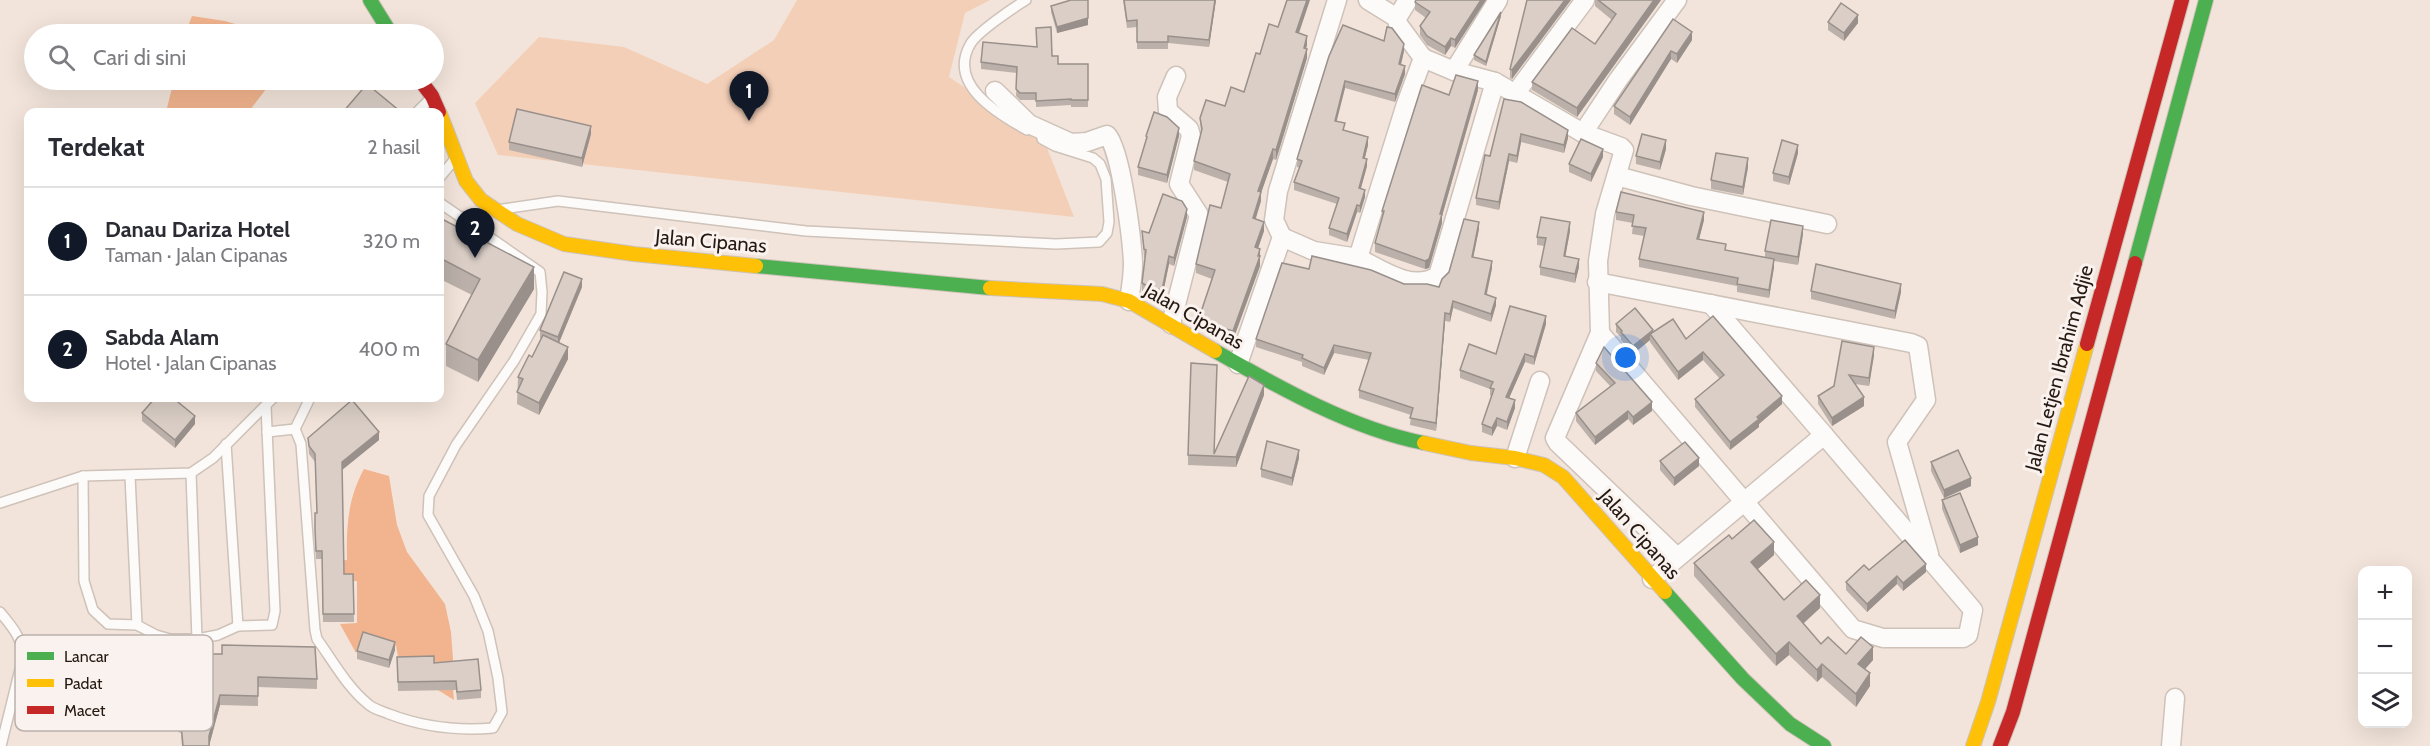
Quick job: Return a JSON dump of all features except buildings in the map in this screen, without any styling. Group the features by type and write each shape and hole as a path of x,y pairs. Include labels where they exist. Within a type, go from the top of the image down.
{"street":[{"path":"370,0 385,24"},
{"path":"1337,0 1278,191 1274,220 1282,237 1314,251 1358,258 1392,275 1416,283 1428,282 1438,276 1495,82"},
{"path":"1368,0 1397,18"},
{"path":"1408,0 1397,18 1398,24 1423,58 1454,71 1495,82 1583,133 1624,150 1605,214 1597,282 1599,333 1557,430 1556,438 1558,443 1677,557"},
{"path":"1454,71 1498,0"},
{"path":"1515,94 1585,0"},
{"path":"1583,133 1618,80 1677,0"},
{"name":"Jalan Letjen Ibrahim Adjie","path":"1972,746 1988,702 2182,0"},
{"path":"2000,746 2013,712 2206,0"},
{"path":"1358,258 1406,104 1423,58"},
{"path":"1171,324 1199,215 1179,184 1191,136 1189,129 1168,111 1167,97 1176,76"},
{"name":"Jalan Cipanas","path":"428,90 437,108"},
{"path":"994,91 1029,124 1071,143 1087,142 1107,135 1110,138 1118,159 1131,245 1132,278 1129,301"},
{"path":"2151,111 2176,116"},
{"name":"Jalan Cipanas","path":"444,125 466,181 481,200 517,224 564,244 634,254 992,288 1102,294 1129,301 1238,364 1319,406 1397,438 1544,465 1563,477 1743,679 1790,724 1824,746"},
{"path":"1617,176 1691,196 1827,224"},
{"path":"1238,364 1282,237"},
{"path":"1597,282 1918,346 1926,400 1897,442 1931,560"},
{"path":"1599,333 1853,629 1883,638 1963,638 1968,635 1973,610 1711,304"},
{"path":"1515,458 1540,381"},
{"path":"1652,579 1824,435"},
{"path":"2171,746 2175,698"}],"lane":[{"path":"495,210 558,201 806,231 1056,244 1099,242 1107,234 1109,222 1106,179 1100,164 1093,158 1055,146 996,113 967,80 964,62 972,42 1010,10 1026,0"},
{"path":"421,108 432,96"},
{"path":"444,172 457,157"},
{"path":"308,402 295,429 301,444 313,621 317,639 352,687 370,706 401,718 439,728 468,730 493,728 502,712 498,678 488,631 474,596 428,515 429,496 456,445 514,361 541,314 542,291 540,273 444,206"},
{"path":"0,503 83,476 191,473 202,467 270,402"},
{"path":"213,636 238,626 272,625 275,620 266,406"},
{"path":"267,432 295,429"},
{"path":"226,444 238,626"},
{"path":"191,473 197,635"},
{"path":"83,476 84,581 93,610 108,624 137,625 156,635"},
{"path":"130,476 137,625"},
{"path":"0,612 19,635"},
{"path":"1,746 15,689"}],"shaded area":[{"path":"797,0 990,0 965,13 949,77 1044,140 1074,217 498,155 475,103 539,37 624,47 707,84 774,40"},
{"path":"192,16 235,24 189,24"},
{"path":"172,90 265,90 252,108 167,108"},
{"path":"364,469 389,476 397,525 407,552 445,604 451,632 454,700 438,690 436,662 399,662 396,646 362,635 356,653 340,624 357,623 357,581 336,582 336,561 347,560 351,502"}],"traffic: fast":[{"path":"370,0 385,24"},
{"path":"2135,263 2206,0"},
{"path":"756,266 990,288"},
{"path":"1215,351 1264,379 1343,417 1397,437 1424,443"},
{"path":"1665,592 1743,679 1790,724 1824,746"}],"traffic: slow":[{"path":"444,124 466,181 481,200 517,224 564,244 634,254 756,266"},
{"path":"990,288 1102,294 1129,301 1215,351"},
{"path":"1973,746 1988,702 2087,344"},
{"path":"1424,443 1544,465 1563,477 1665,592"}],"traffic: jam":[{"path":"2087,344 2182,0"},
{"path":"428,90 437,108"},
{"path":"2000,746 2013,712 2135,263"}],"place":[{"name":"Danau Dariza Hotel","path":"749,121"},
{"name":"Sabda Alam","path":"475,258"}]}
